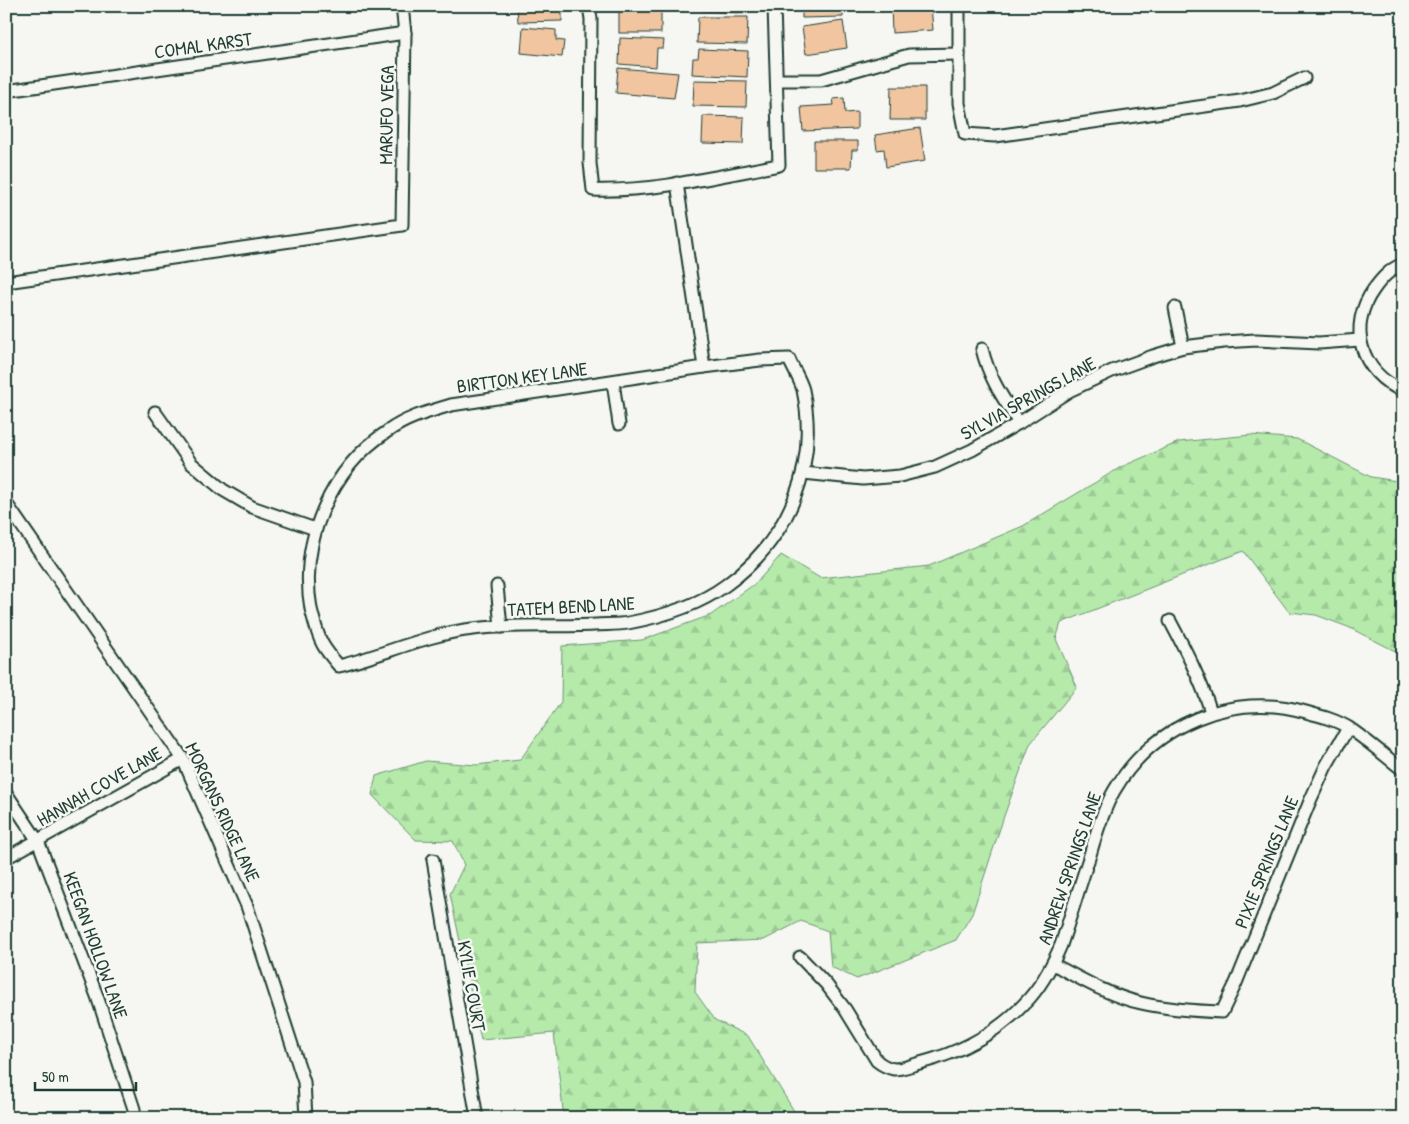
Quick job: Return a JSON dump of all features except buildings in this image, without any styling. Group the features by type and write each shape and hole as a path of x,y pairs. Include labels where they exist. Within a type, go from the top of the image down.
{"street":[{"name":"MARUFO VEGA","path":"6,282 402,225 405,33 402,6"},
{"path":"589,6 591,19 590,163 593,190 619,191 779,165 774,6"},
{"path":"959,6 959,104 965,134 995,136 1240,101 1273,93 1304,78"},
{"name":"COMAL KARST","path":"6,91 405,33"},
{"path":"776,80 821,80 909,55 959,54"},
{"path":"677,183 704,367"},
{"path":"1403,264 1395,267 1382,278 1368,296 1360,316 1360,340 1365,356 1377,374 1390,386 1403,391"},
{"path":"1175,308 1184,347"},
{"name":"SYLVIA SPRINGS LANE","path":"803,473 863,479 900,476 935,467 972,450 1069,391 1112,371 1152,356 1184,347 1256,340 1319,342 1360,340"},
{"path":"982,349 986,365 995,386 1019,423"},
{"name":"BIRTTON KEY LANE","path":"338,666 322,644 313,618 309,595 309,569 315,529 324,507 352,461 388,430 414,416 451,405 704,367 760,360 789,359"},
{"name":"TATEM BEND LANE","path":"338,666 367,659 402,646 472,629 626,624 661,615 694,603 725,586 749,566 770,543 786,517 803,473 807,420 802,388 789,359"},
{"path":"612,382 620,424"},
{"path":"155,412 191,463 223,490 252,507 315,529"},
{"name":"MORGANS RIDGE LANE","path":"6,503 183,759 247,906 304,1082 306,1118"},
{"path":"496,586 501,627"},
{"path":"1170,621 1197,673 1211,712"},
{"name":"ANDREW SPRINGS LANE","path":"800,957 826,984 845,1009 877,1061 894,1069 937,1059 967,1046 998,1027 1026,1003 1053,964 1061,945 1101,820 1113,792 1130,766 1154,744 1184,723 1211,712 1235,707 1265,705 1293,708 1323,716 1348,728 1403,770"},
{"name":"PIXIE SPRINGS LANE","path":"1053,964 1104,990 1140,1003 1188,1010 1222,1012 1236,983 1310,801 1326,766 1348,728"},
{"name":"HANNAH COVE LANE","path":"6,858 183,759"},
{"name":"KEEGAN HOLLOW LANE","path":"6,793 38,841 98,996 134,1109 134,1118"},
{"name":"KYLIE COURT","path":"432,860 477,1118"}],"green space":[{"path":"1251,435 1297,439 1371,477 1403,482 1403,655 1348,627 1316,615 1289,612 1243,551 1061,623 1056,639 1077,687 1030,744 972,914 956,940 857,979 831,967 828,931 801,921 764,940 697,943 695,992 715,1020 748,1036 794,1111 803,1118 564,1118 554,1033 481,1040 450,894 464,865 453,841 416,840 372,795 376,776 426,761 476,765 520,760 561,702 562,646 642,640 711,615 756,583 781,555 820,578 929,566 1023,526 1121,467 1179,442"}]}
